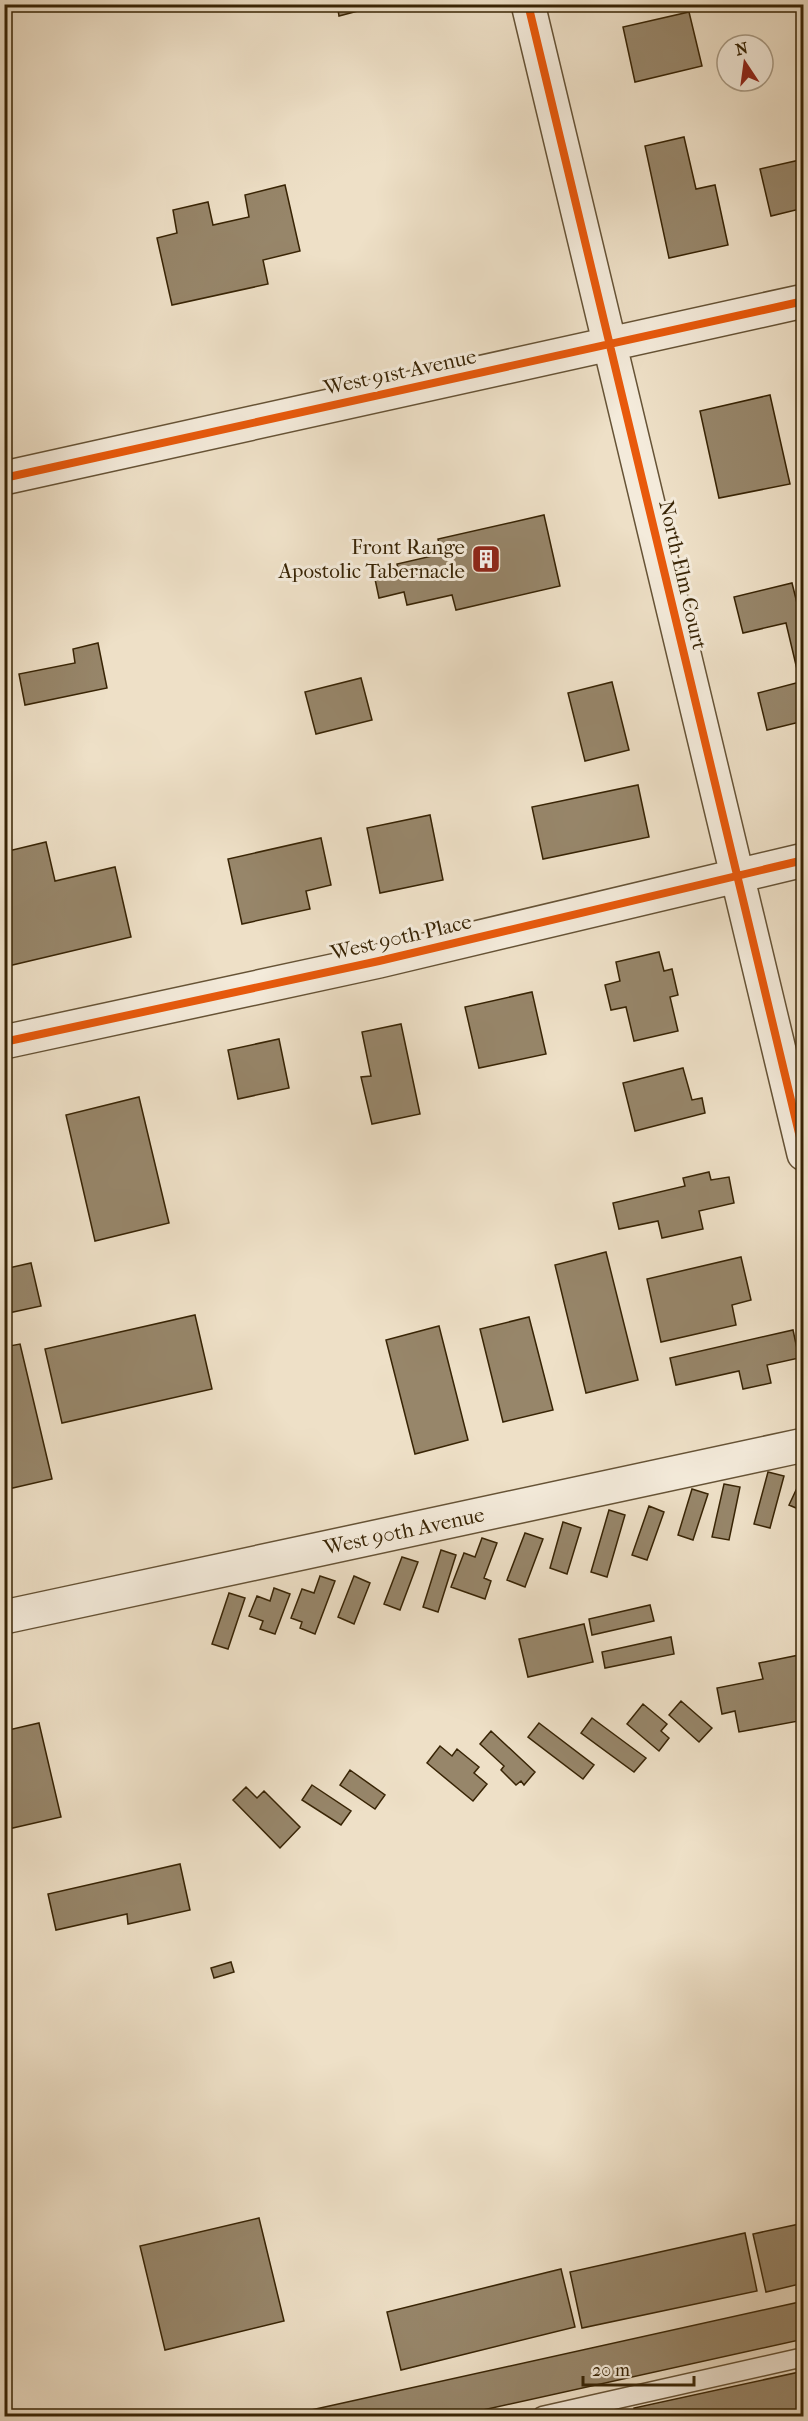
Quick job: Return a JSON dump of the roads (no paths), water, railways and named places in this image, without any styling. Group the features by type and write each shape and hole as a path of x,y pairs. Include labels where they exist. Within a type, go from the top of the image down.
{"street":[{"name":"North Elm Court","path":"528,4 804,1154"},
{"name":"West 91st Avenue","path":"4,478 804,301"},
{"name":"West 90th Place","path":"4,1042 379,961 804,860"},
{"name":"West 90th Avenue","path":"4,1617 804,1445"}],"lane":[{"path":"542,2416 804,2357"}],"place":[{"name":"Front Range Apostolic Tabernacle","path":"486,559"}]}
